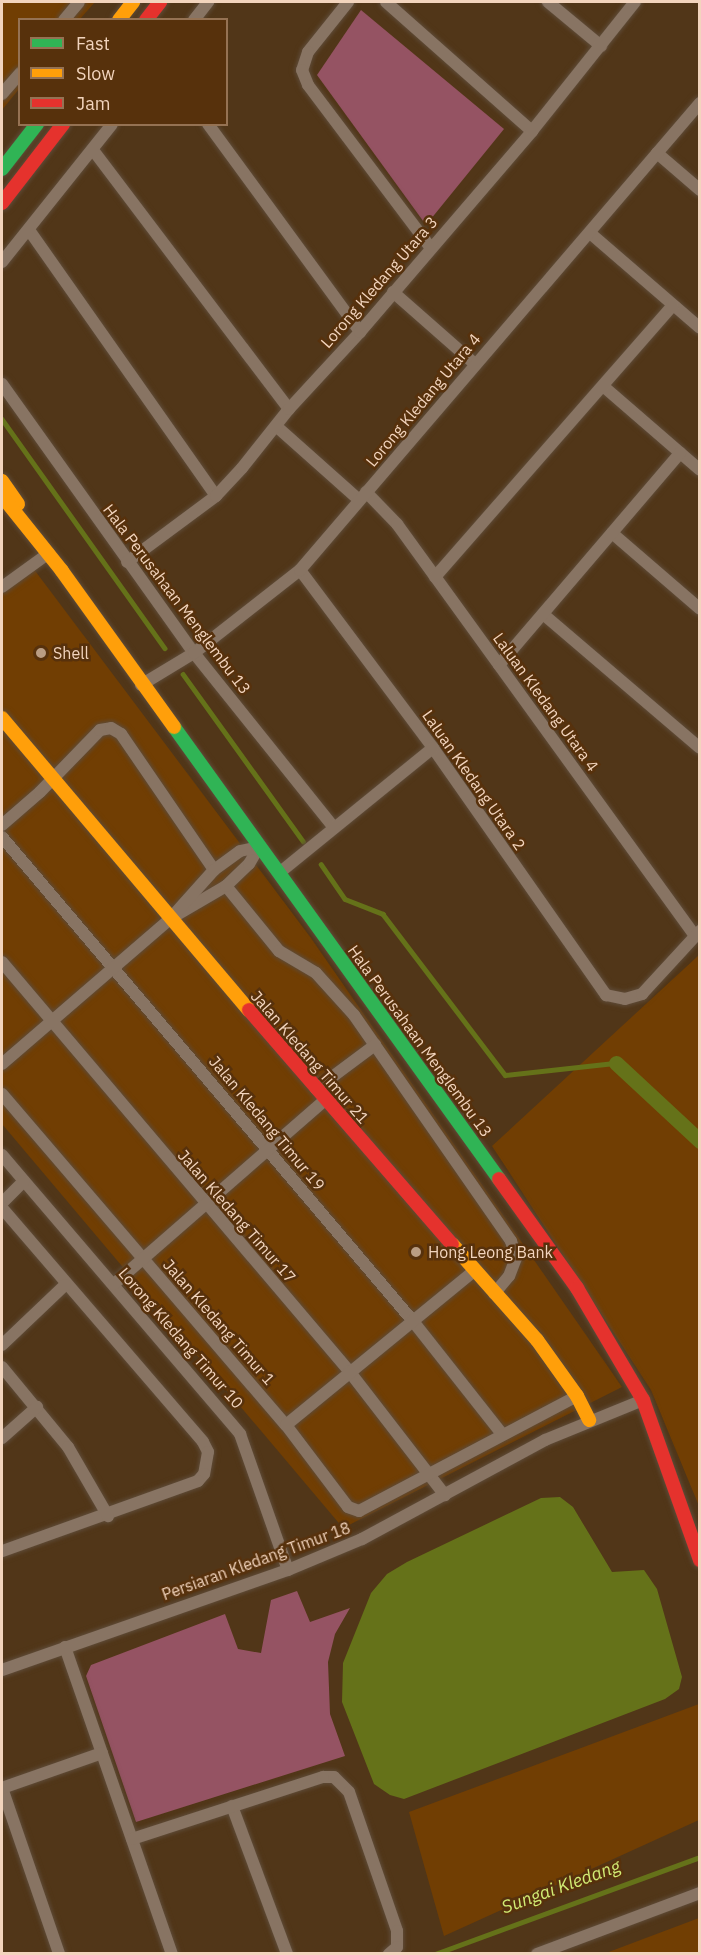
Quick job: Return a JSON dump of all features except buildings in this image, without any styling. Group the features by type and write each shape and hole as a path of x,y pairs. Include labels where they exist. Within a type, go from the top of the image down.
{"street":[{"path":"66,18 79,2"},
{"path":"121,18 133,2"},
{"path":"148,18 160,2"},
{"path":"196,18 208,2"},
{"path":"348,2 308,52 302,70 308,85 431,248"},
{"path":"386,2 532,131"},
{"path":"548,2 601,46"},
{"name":"Lorong Kledang Utara 3","path":"127,562 216,496 276,426 288,408 360,332 532,131 634,2"},
{"path":"2,94 18,75"},
{"name":"Lorong Kledang Utara 4","path":"141,685 194,653 300,570 699,103"},
{"path":"2,169 35,126"},
{"path":"2,203 61,126"},
{"path":"2,262 111,126"},
{"path":"209,126 360,332"},
{"path":"93,150 288,408"},
{"path":"657,153 699,190"},
{"path":"28,230 216,496"},
{"path":"590,233 699,328"},
{"path":"393,292 475,364"},
{"path":"435,577 673,305"},
{"name":"Hala Perusahaan Menglembu 13","path":"2,384 194,653 334,828"},
{"path":"603,386 699,470"},
{"name":"Laluan Kledang Utara 4","path":"276,426 397,524 697,934"},
{"path":"499,665 680,453"},
{"path":"2,481 48,545 49,553"},
{"path":"2,496 49,553"},
{"path":"612,533 699,609"},
{"path":"2,586 49,553"},
{"name":"Hala Perusahaan Menglembu 13","path":"49,553 141,685 577,1288 643,1400 699,1560"},
{"name":"Laluan Kledang Utara 2","path":"300,570 433,748 592,979 606,995 625,999 642,994 697,934"},
{"path":"543,614 699,748"},
{"name":"Jalan Kledang Timur 21","path":"2,718 325,1100 473,1272 537,1340 577,1396 589,1420"},
{"path":"2,825 100,730 111,728 121,734 214,870"},
{"path":"279,873 433,748"},
{"name":"Jalan Kledang Timur 19","path":"2,837 412,1320 502,1434"},
{"path":"2,1064 170,919 214,870 240,851 259,847"},
{"path":"170,919 226,886 249,864 259,847"},
{"path":"226,886 279,951 327,984 375,1045 511,1241 516,1258 509,1276 494,1294"},
{"name":"Jalan Kledang Timur 17","path":"2,962 204,1204 349,1371 445,1495"},
{"path":"316,1089 375,1045"},
{"name":"Jalan Kledang Timur 1","path":"2,1094 286,1425 348,1507 359,1511 577,1396"},
{"path":"114,1284 325,1100"},
{"name":"Lorong Kledang Timur 10","path":"2,1155 240,1434 288,1570"},
{"path":"2,1203 24,1181"},
{"path":"2,1208 65,1285 203,1442 207,1464 198,1481 108,1516 2,1551"},
{"path":"286,1425 349,1371 473,1272"},
{"path":"2,1344 65,1285"},
{"path":"2,1367 68,1447 108,1516"},
{"name":"Persiaran Kledang Timur 18","path":"2,1670 288,1570 362,1539 589,1420 643,1400"},
{"path":"2,1438 37,1407"},
{"path":"65,1647 172,1953"},
{"path":"59,1953 2,1788 102,1753"},
{"path":"132,1839 323,1777 343,1782 397,1931 397,1947 389,1953"},
{"path":"232,1806 287,1953"},
{"path":"537,1953 699,1893"}],"shaded area":[{"path":"2,2 95,2 81,18 18,18 18,90 2,110"},
{"path":"361,10 504,129 426,225 317,75"},
{"path":"30,564 311,938 622,1387 343,1528 2,1124 2,587"},
{"path":"699,955 699,1506 651,1390 492,1146"},
{"path":"560,1497 573,1507 612,1572 644,1570 657,1589 682,1677 679,1689 665,1699 404,1799 390,1795 374,1784 342,1702 343,1663 371,1593 387,1574 407,1562 541,1498"},
{"path":"297,1591 310,1622 350,1608 335,1634 328,1662 330,1714 345,1756 136,1822 86,1676 91,1665 225,1614 238,1649 261,1653 271,1600"},
{"path":"699,1704 699,1820 444,1936 409,1812"},
{"path":"699,1918 699,1953 606,1953"}],"waterway":[{"path":"2,419 165,648"},
{"path":"183,674 303,841"},
{"path":"321,864 345,899 383,914 505,1075 616,1063"},
{"name":"Sungai Kledang","path":"616,1063 700,1141"},
{"name":"Sungai Kledang","path":"435,1954 700,1857"}],"traffic: fast":[{"path":"2,169 35,126"},
{"path":"174,727 499,1179"}],"traffic: slow":[{"path":"121,18 133,2"},
{"path":"2,481 18,504"},
{"path":"2,496 62,571 174,727"},
{"path":"2,718 249,1010"},
{"path":"452,1244 537,1340 577,1396 589,1420"}],"traffic: jam":[{"path":"148,18 160,2"},
{"path":"2,203 61,126"},
{"path":"249,1010 452,1244"},
{"path":"499,1179 577,1288 643,1400 700,1560"}],"place":[{"name":"Shell","path":"41,653"},
{"name":"Hong Leong Bank","path":"416,1252"}]}
